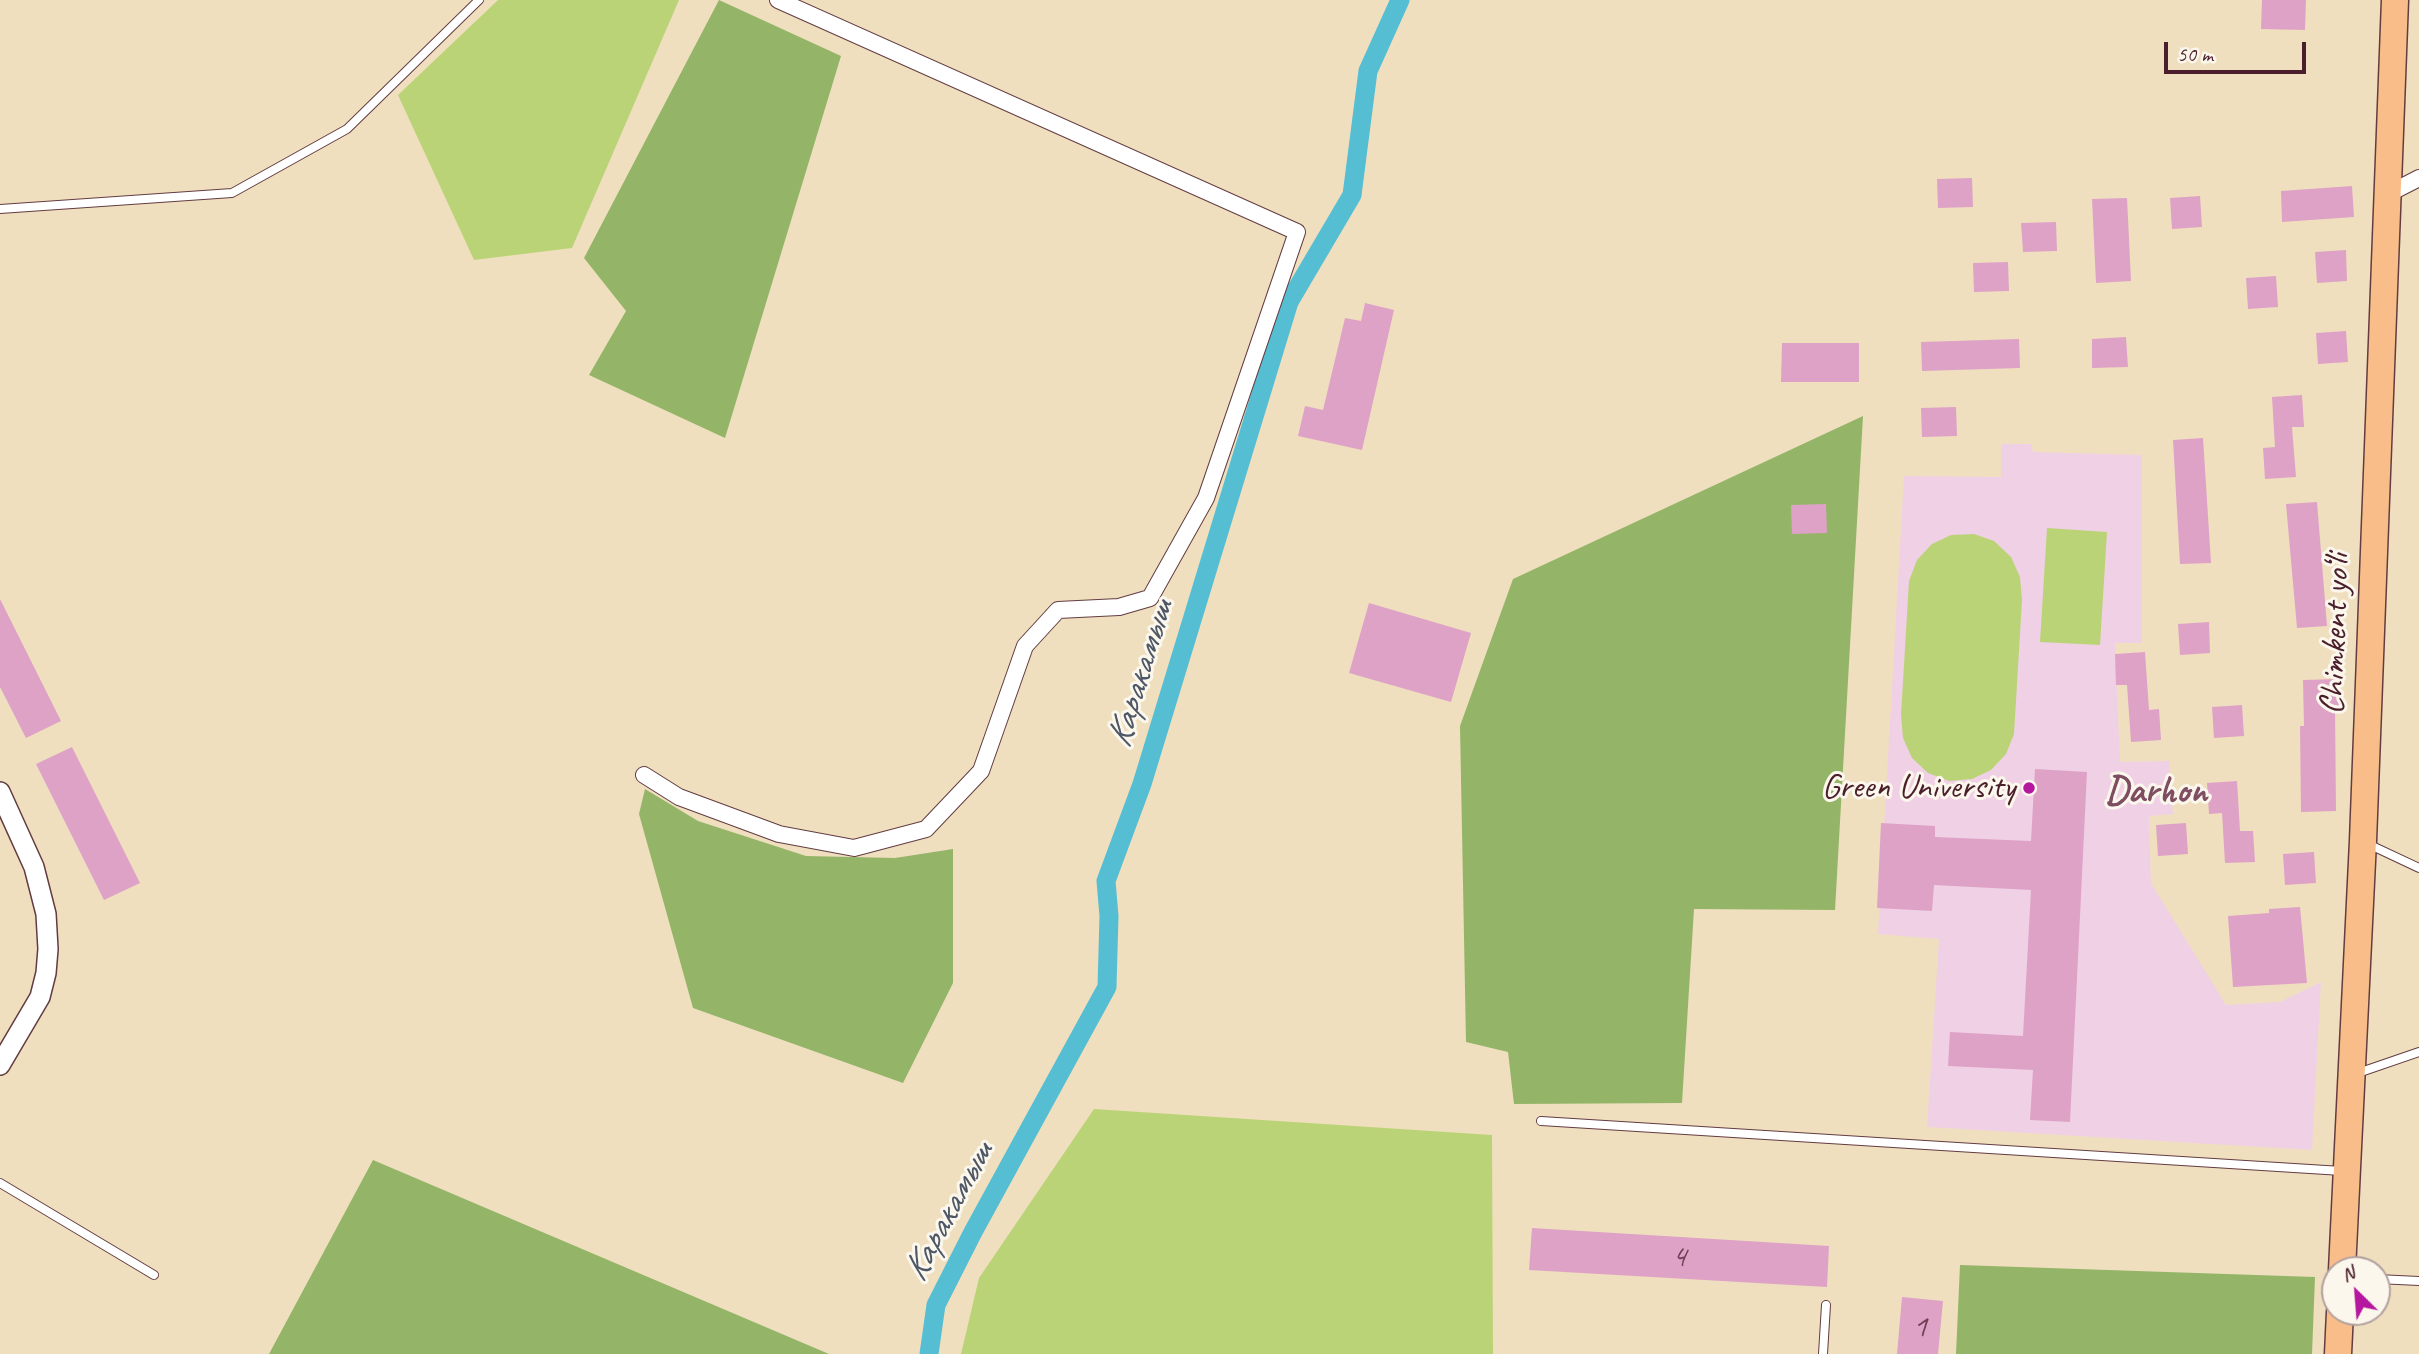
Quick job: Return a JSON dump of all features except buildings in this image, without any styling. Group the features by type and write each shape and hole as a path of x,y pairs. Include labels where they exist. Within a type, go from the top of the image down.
{"highway":[{"name":"Chimkent yo‘li","path":"2343,1256 2363,841 2395,0"},
{"path":"2339,1354 2340,1326"}],"street":[{"path":"645,775 679,797 779,834 854,848 926,829 981,771 1026,646 1058,610 1119,607 1150,598 1206,498 1297,232 778,0"},
{"path":"2388,194 2419,178"},
{"path":"0,792 34,867 46,914 48,949 40,997 0,1065"}],"lane":[{"path":"0,209 232,193 348,129 479,0"},
{"path":"2363,841 2419,868"},
{"path":"2352,1075 2419,1052"},
{"path":"1541,1121 2346,1171"},
{"path":"0,1183 154,1275"},
{"path":"2391,1280 2419,1281"},
{"path":"1823,1354 1826,1305"}],"shaded area":[{"name":"Green University","path":"2001,444 2031,444 2033,452 2142,455 2142,643 2115,643 2120,762 2169,761 2173,814 2149,816 2151,883 2226,1005 2280,1002 2321,982 2312,1150 1927,1127 1939,939 1878,934 1904,476 2001,477"}],"green space":[{"path":"498,0 679,0 572,248 474,260 398,95"},
{"path":"719,0 841,56 725,438 589,375 626,311 584,258"},
{"path":"1863,416 1835,910 1694,909 1682,1103 1514,1104 1508,1052 1466,1042 1460,726 1513,579"},
{"path":"2047,528 2107,532 2100,645 2040,642"},
{"path":"1974,534 1994,541 2011,557 2020,577 2022,600 2014,734 2006,754 1991,770 1972,779 1949,781 1928,773 1912,758 1903,738 1901,715 1909,581 1917,560 1932,544 1951,535"},
{"path":"645,789 698,821 806,856 895,858 953,849 953,983 903,1083 693,1008 639,814"},
{"path":"1094,1109 1492,1135 1493,1354 961,1354 979,1278"},
{"path":"373,1160 829,1354 269,1354"},
{"path":"1960,1265 2315,1277 2312,1354 1956,1354"}],"waterway":[{"name":"Каракамыш","path":"929,1354 936,1305 1107,987 1109,916 1106,881 1142,784 1289,302 1352,195 1368,71 1400,0"}],"place":[{"name":"Green University","path":"2029,788"}],"district":[{"name":"Darhon","path":"2156,792"}]}
